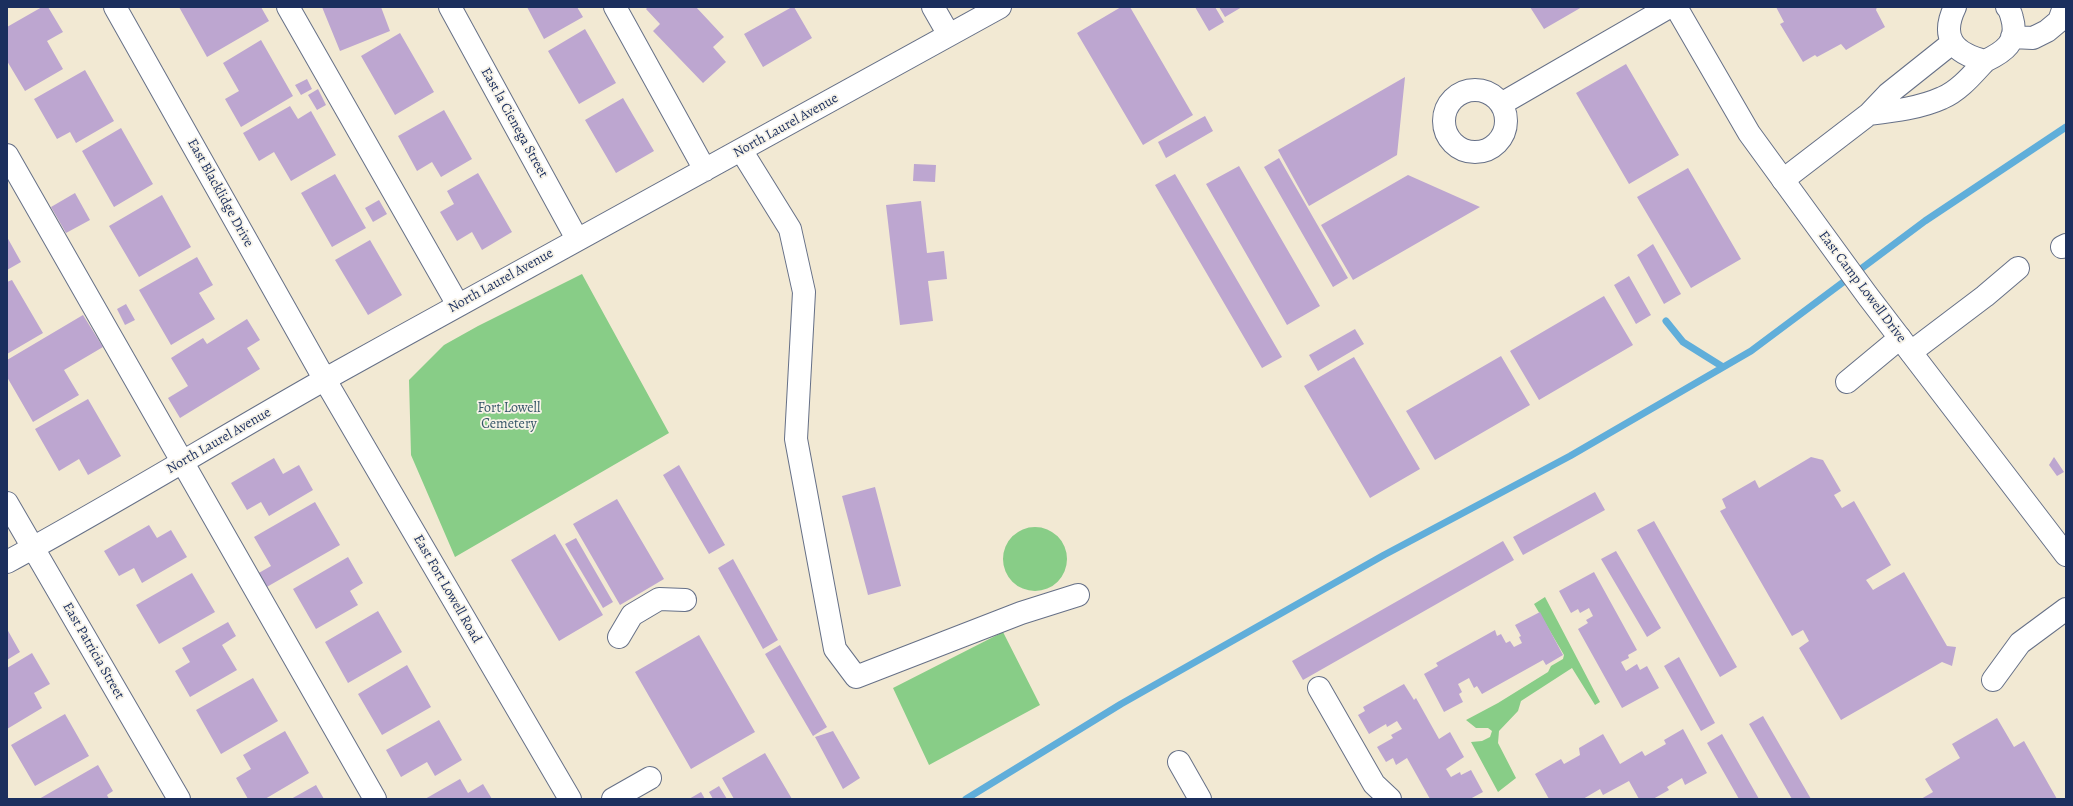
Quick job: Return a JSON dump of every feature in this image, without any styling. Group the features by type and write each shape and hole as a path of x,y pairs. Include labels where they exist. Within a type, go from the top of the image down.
{"street":[{"name":"East Blacklidge Drive","path":"115,7 325,380"},
{"path":"288,7 458,305"},
{"name":"East la Cienega Street","path":"450,7 577,239"},
{"path":"615,7 705,170"},
{"path":"933,7 948,35"},
{"name":"North Laurel Avenue","path":"7,562 458,305 1000,7"},
{"path":"1501,104 1669,7"},
{"name":"East Camp Lowell Drive","path":"1676,7 1749,133 1867,295 2066,555"},
{"path":"1955,7 1950,18 1949,32 1952,43 1961,53 1985,61"},
{"path":"1869,114 1908,109 1943,98 1968,79 1985,61 1997,55 2010,45 2015,28 2010,10 2007,7"},
{"path":"2012,37 2033,38 2047,31 2059,21 2064,7"},
{"path":"1783,180 1869,114 1888,94 1952,43"},
{"path":"741,150 790,229 804,292 796,439 835,649 856,677 1020,613 1078,595"},
{"path":"7,155 374,799"},
{"path":"1847,382 1985,296 2018,268"},
{"name":"East Fort Lowell Road","path":"325,380 570,799"},
{"name":"East Patricia Street","path":"7,503 179,799"},
{"path":"619,638 632,615 659,599 685,600"},
{"path":"1993,680 2020,643 2066,609"},
{"path":"1319,688 1374,784 1390,799"},
{"path":"1179,762 1200,799"},
{"path":"612,799 650,778"}],"green space":[{"name":"Fort Lowell Cemetery","path":"582,274 669,433 455,557 411,455 409,380 444,345 478,326"},
{"path":"1035,527 1053,533 1061,541 1067,559 1061,577 1053,585 1035,591 1017,585 1009,577 1003,559 1009,541 1017,533"},
{"path":"1545,597 1600,702 1595,705 1572,668 1521,701 1518,711 1499,731 1498,743 1516,778 1498,792 1471,742 1482,741 1490,737 1492,731 1488,728 1476,728 1466,720 1498,703 1548,672 1551,666 1563,659 1564,655 1534,604"},
{"path":"1003,632 1040,705 929,765 893,688"}],"building":[{"path":"42,7 48,7 63,32 47,41 63,69 25,91 7,61 7,27"},
{"path":"179,7 261,7 269,21 207,57"},
{"path":"322,7 381,7 390,31 340,51"},
{"path":"527,7 577,7 583,17 544,39"},
{"path":"648,7 696,7 724,37 713,47 726,62 703,83 653,31 660,24 646,9"},
{"path":"794,7 812,38 763,67 744,34"},
{"path":"1121,7 1130,7 1193,115 1143,145 1077,33"},
{"path":"1195,7 1215,7 1224,22 1209,31"},
{"path":"1219,7 1242,7 1225,17"},
{"path":"1530,7 1582,7 1544,29"},
{"path":"1776,7 1877,7 1876,10 1885,27 1846,50 1841,44 1817,57 1815,55 1803,62 1780,24 1784,22"},
{"path":"585,29 616,83 579,104 548,51"},
{"path":"400,33 434,92 395,115 361,56"},
{"path":"261,40 293,96 241,127 225,99 239,91 223,63"},
{"path":"1626,64 1679,155 1629,184 1576,93"},
{"path":"85,70 114,121 76,143 70,132 57,139 34,99"},
{"path":"1405,77 1397,155 1309,206 1278,150"},
{"path":"307,79 312,89 301,95 295,85"},
{"path":"318,89 326,105 317,110 308,95"},
{"path":"623,98 654,151 616,173 585,120"},
{"path":"290,106 298,119 311,111 336,155 291,181 274,152 259,161 243,133"},
{"path":"444,110 472,159 441,177 432,162 417,171 398,136"},
{"path":"1205,116 1213,131 1166,158 1158,142"},
{"path":"121,128 153,184 114,207 82,151"},
{"path":"1279,158 1348,278 1333,287 1264,167"},
{"path":"914,164 936,165 935,182 913,181"},
{"path":"1239,166 1320,306 1287,325 1206,184"},
{"path":"1688,168 1741,259 1691,288 1637,197"},
{"path":"478,173 512,232 482,250 472,232 457,241 440,212 454,204 447,191"},
{"path":"335,174 366,228 332,247 301,193"},
{"path":"1175,174 1282,357 1262,368 1155,185"},
{"path":"1408,175 1480,207 1353,280 1321,225"},
{"path":"75,193 90,220 66,233 51,207"},
{"path":"162,195 191,247 139,277 109,226"},
{"path":"379,200 387,214 373,222 365,208"},
{"path":"921,201 927,253 944,251 947,279 928,281 933,321 900,325 886,205"},
{"path":"7,237 21,262 7,270"},
{"path":"370,240 402,295 368,315 335,260"},
{"path":"1653,244 1681,294 1664,304 1637,255"},
{"path":"197,257 213,285 199,293 215,319 171,345 139,290"},
{"path":"1629,276 1651,315 1636,324 1614,285"},
{"path":"12,280 43,333 7,354 7,282"},
{"path":"1604,296 1633,345 1539,400 1510,351"},
{"path":"126,304 135,320 125,325 117,309"},
{"path":"83,315 103,347 64,370 79,395 33,422 7,377 7,360"},
{"path":"247,319 260,340 247,348 260,369 180,418 168,398 188,386 171,358 203,338 207,344"},
{"path":"1355,329 1364,344 1318,371 1309,355"},
{"path":"1501,356 1530,405 1435,460 1406,411"},
{"path":"1354,357 1420,469 1370,498 1304,386"},
{"path":"88,399 121,456 88,475 79,459 59,471 35,429"},
{"path":"1811,457 1823,460 1841,491 1834,495 1842,508 1854,501 1891,565 1866,580 1873,590 1904,572 1947,646 1956,647 1952,666 1942,662 1841,720 1799,648 1809,641 1803,630 1792,636 1720,511 1726,508 1722,499 1755,480 1759,488"},
{"path":"2054,457 2064,472 2057,476 2049,465"},
{"path":"274,458 283,474 299,465 313,490 269,516 261,502 247,510 231,483"},
{"path":"679,465 725,545 709,554 663,475"},
{"path":"875,487 901,586 868,595 842,496"},
{"path":"1595,492 1605,510 1523,555 1513,537"},
{"path":"617,499 664,579 620,605 573,524"},
{"path":"315,502 340,545 265,588 257,574 271,566 254,537"},
{"path":"1654,521 1737,667 1720,677 1637,530"},
{"path":"149,525 157,538 171,530 187,557 142,583 134,568 119,576 104,551"},
{"path":"555,534 603,615 559,641 511,560"},
{"path":"576,538 613,602 603,608 565,544"},
{"path":"1503,541 1514,560 1303,680 1292,661"},
{"path":"1616,551 1661,628 1647,637 1601,559"},
{"path":"348,557 363,583 350,591 358,605 316,629 293,589"},
{"path":"733,559 778,640 763,649 718,568"},
{"path":"1594,572 1637,650 1628,655 1629,658 1621,662 1626,671 1637,664 1640,670 1647,666 1659,688 1622,708 1578,629 1588,623 1586,620 1593,616 1589,608 1580,613 1578,609 1571,613 1559,591"},
{"path":"192,573 215,612 159,644 136,605"},
{"path":"378,611 402,652 348,683 325,642"},
{"path":"1540,612 1563,655 1546,665 1543,660 1482,694 1477,686 1474,688 1469,678 1458,684 1462,692 1459,694 1463,702 1444,712 1424,674 1438,666 1436,663 1495,630 1497,636 1501,634 1506,643 1510,641 1514,647 1522,643 1519,637 1521,636 1515,625"},
{"path":"228,622 236,636 222,645 237,670 190,697 175,671 190,662 182,648"},
{"path":"7,629 20,652 7,660"},
{"path":"699,635 755,732 691,769 635,672"},
{"path":"780,645 827,727 813,736 765,654"},
{"path":"32,653 50,684 34,693 42,708 7,729 7,668"},
{"path":"1679,657 1715,723 1701,731 1664,666"},
{"path":"407,665 431,707 382,735 358,694"},
{"path":"253,678 278,721 221,754 196,710"},
{"path":"1404,684 1414,700 1416,698 1439,739 1450,732 1464,757 1446,769 1451,777 1460,772 1461,775 1471,770 1483,792 1470,799 1430,799 1407,758 1396,765 1393,758 1386,762 1377,747 1393,738 1391,735 1402,729 1397,721 1387,727 1386,724 1369,734 1358,715 1365,711 1363,707"},
{"path":"65,714 89,756 35,786 11,745"},
{"path":"1763,716 1811,799 1792,799 1749,724"},
{"path":"1997,718 2014,747 2024,741 2057,799 1921,799 1933,792 1925,779 1960,758 1952,744"},
{"path":"439,720 462,760 435,776 427,762 401,777 386,750"},
{"path":"1683,729 1707,773 1685,785 1682,778 1667,787 1669,790 1653,799 1639,799 1629,781 1603,795 1600,789 1583,799 1549,799 1535,774 1561,759 1564,764 1580,755 1579,748 1603,734 1620,764 1642,751 1645,756 1666,744 1664,740"},
{"path":"285,731 309,773 265,799 248,799 236,778 251,769 243,755"},
{"path":"833,731 860,778 843,789 815,737"},
{"path":"1722,734 1759,799 1739,799 1707,743"},
{"path":"765,753 792,799 734,799 722,778"},
{"path":"98,765 113,791 107,795 109,799 39,799"},
{"path":"460,779 468,793 483,784 492,799 425,799"},
{"path":"316,785 324,799 291,799"},
{"path":"719,786 727,799 713,799 709,792"},
{"path":"701,792 705,799 689,799"}],"waterway":[{"path":"966,799 1121,704 1384,555 1570,456 1751,351 1925,221 2066,127"},
{"path":"1666,321 1683,342 1723,367"}]}
